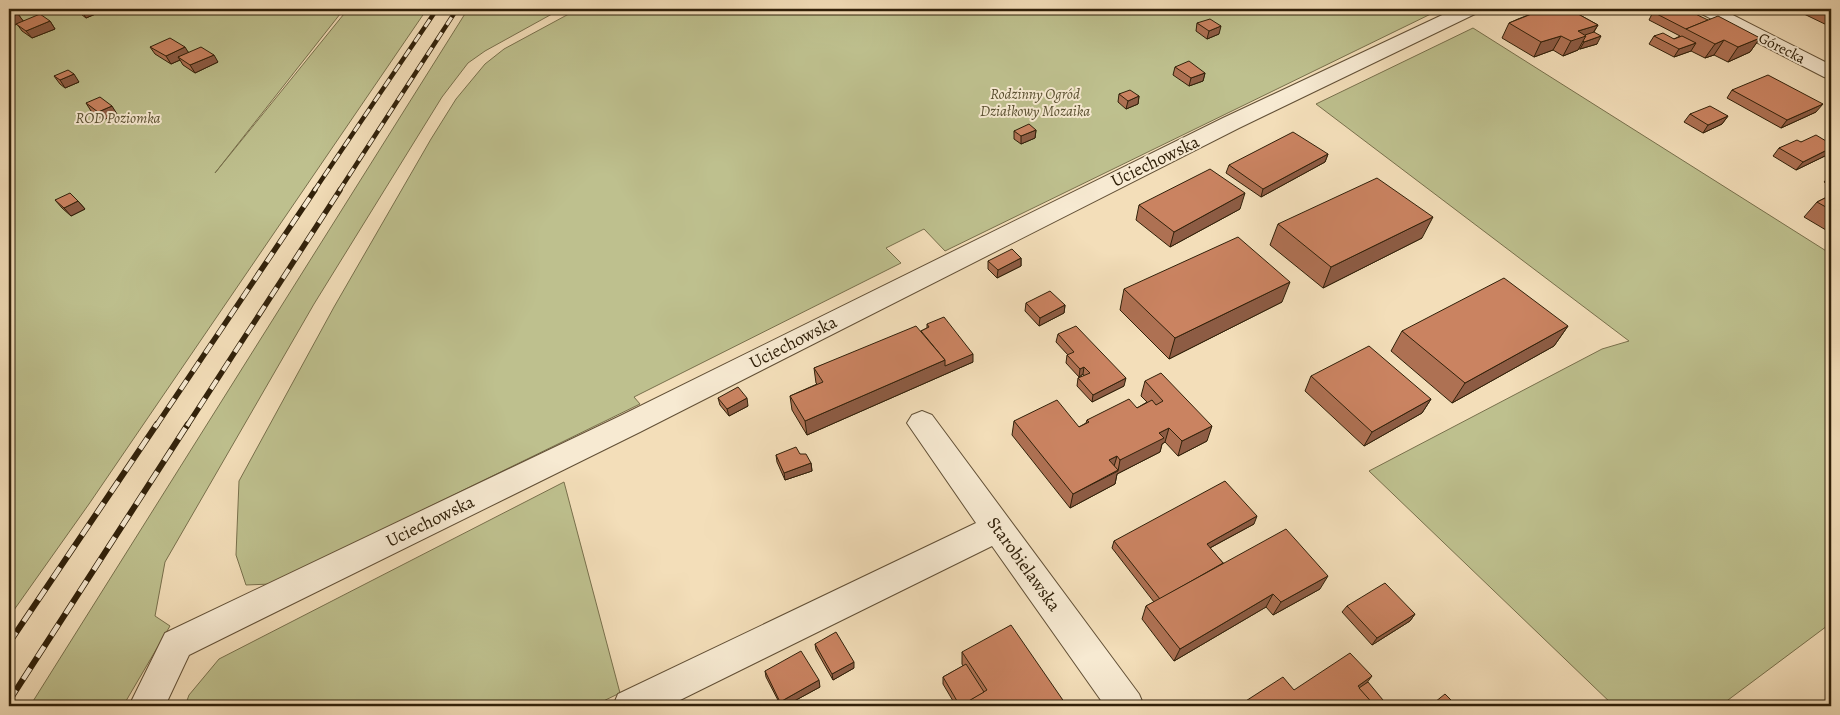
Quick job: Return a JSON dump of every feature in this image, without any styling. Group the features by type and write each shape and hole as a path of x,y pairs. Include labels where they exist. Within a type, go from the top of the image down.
{"street":[{"name":"Uciechowska","path":"147,706 177,644 630,424 1231,123 1470,9"},
{"name":"Górecka","path":"1707,9 1831,73"},
{"name":"Starobielawska","path":"922,423 1126,706"},
{"path":"631,706 997,528"}],"green space":[{"name":"ROD Poziomka","path":"9,9 344,9 215,173 348,9 427,9 89,504 9,617"},
{"path":"468,9 561,9 485,51 468,63 442,97 314,304 165,562 155,616 170,626 123,706 30,706"},
{"name":"Rodzinny Ogród Działkowy Mozaika","path":"578,9 1441,9 945,251 924,229 886,248 901,263 634,397 640,404 271,584 246,585 236,555 239,481 334,307 456,99 485,64 504,49"},
{"path":"1473,28 1831,254 1831,623 1720,706 1614,706 1369,471 1602,349 1629,341 1316,104"},
{"path":"564,482 620,693 593,706 185,706 189,695 219,659"}],"building":[{"path":"9,9 12,9 18,14 9,17"},
{"path":"1536,9 1569,9 1598,25 1578,31 1586,36 1571,41 1561,36 1541,42 1509,23 1539,11"},
{"path":"1662,9 1685,9 1708,20 1686,29 1653,12"},
{"path":"40,14 50,21 26,31 16,24"},
{"path":"1718,16 1760,38 1738,47 1724,40 1715,44 1686,29"},
{"path":"1210,19 1221,26 1209,31 1197,23"},
{"path":"1594,32 1601,36 1583,41 1585,35"},
{"path":"1663,33 1674,39 1682,36 1696,43 1679,49 1654,36"},
{"path":"170,38 185,47 166,56 150,47"},
{"path":"201,47 214,55 190,65 178,57"},
{"path":"1189,61 1205,73 1191,78 1175,67"},
{"path":"68,70 74,74 60,80 54,76"},
{"path":"1768,75 1823,104 1787,120 1732,90"},
{"path":"1130,90 1139,96 1128,101 1119,94"},
{"path":"100,97 112,106 98,112 86,103"},
{"path":"1710,106 1728,116 1708,125 1690,114"},
{"path":"1029,124 1036,130 1021,136 1014,131"},
{"path":"1293,132 1328,154 1263,189 1229,165"},
{"path":"1816,135 1831,144 1831,148 1803,162 1779,148 1797,140 1801,142"},
{"path":"1210,169 1245,193 1174,232 1139,205"},
{"path":"1377,178 1433,217 1331,267 1278,224"},
{"path":"70,193 78,201 64,208 55,200"},
{"path":"1831,195 1831,210 1817,202"},
{"path":"1238,237 1290,282 1175,338 1124,289"},
{"path":"1012,249 1021,258 998,270 988,261"},
{"path":"1504,278 1568,326 1465,383 1402,331"},
{"path":"1050,291 1065,305 1040,318 1026,303"},
{"path":"944,317 973,354 945,366 945,360 921,331 929,327 927,324"},
{"path":"916,326 945,360 805,421 790,396 823,382 814,368"},
{"path":"1076,326 1126,378 1093,395 1078,378 1090,373 1084,367 1080,369 1067,355 1074,352 1058,334"},
{"path":"1369,346 1431,399 1372,432 1311,376"},
{"path":"1161,373 1212,426 1182,441 1169,428 1159,433 1164,438 1120,460 1117,456 1109,460 1118,470 1073,494 1014,421 1057,400 1079,427 1089,422 1087,420 1129,399 1137,408 1152,400 1156,405 1163,401 1145,381"},
{"path":"738,387 747,398 727,409 718,398"},
{"path":"796,447 800,454 806,454 811,463 784,473 776,455"},
{"path":"1225,481 1257,516 1207,544 1223,563 1160,599 1114,541"},
{"path":"1286,529 1328,576 1281,602 1273,594 1180,649 1146,606"},
{"path":"1385,583 1415,614 1377,638 1347,606"},
{"path":"1011,625 1067,706 959,706 987,690 962,652"},
{"path":"836,632 854,662 832,674 815,644"},
{"path":"801,651 819,680 780,702 765,671"},
{"path":"1350,653 1372,676 1358,686 1375,706 1238,706 1283,677 1294,690"},
{"path":"966,664 984,692 960,706 943,677"},
{"path":"1368,682 1388,706 1375,706 1359,688"},
{"path":"1445,694 1457,706 1430,706"}],"railway":[{"path":"314,191 437,9"},
{"path":"339,191 457,9"},
{"path":"156,426 315,190"},
{"path":"187,426 340,190"},
{"path":"9,643 157,424"},
{"path":"9,701 188,424"}]}
